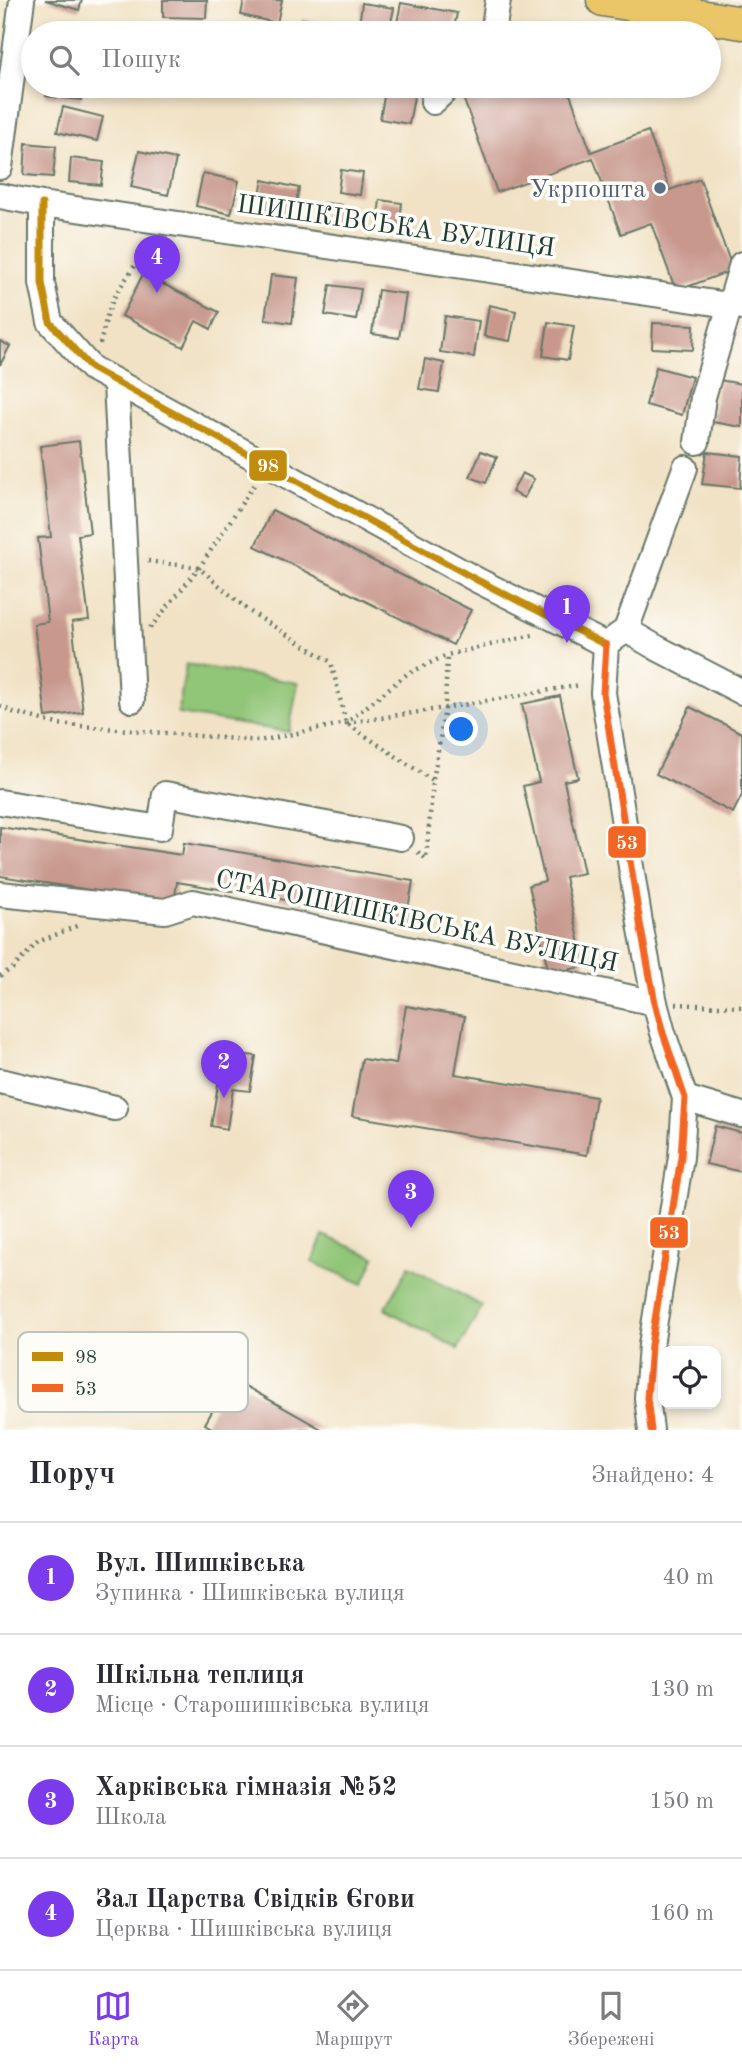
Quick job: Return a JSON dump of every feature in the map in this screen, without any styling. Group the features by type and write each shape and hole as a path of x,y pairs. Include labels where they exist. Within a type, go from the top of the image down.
{"main road":[{"path":"603,0 663,5 742,23"}],"street":[{"path":"0,167 22,0"},
{"path":"495,21 498,0"},
{"name":"ШИШКІВСЬКА ВУЛИЦЯ","path":"0,196 736,306"},
{"path":"42,204 42,283 50,322 91,368 477,580 606,645 626,630 685,468"},
{"path":"697,442 703,397 736,306 742,264"},
{"path":"117,383 132,701"},
{"path":"626,630 742,692"},
{"name":"СТАРОШИШКІВСЬКА ВУЛИЦЯ","path":"606,645 603,692 655,1003 685,1098 681,1157 651,1345 647,1398 651,1430"},
{"path":"0,802 160,828 165,794 401,838"},
{"name":"СТАРОШИШКІВСЬКА ВУЛИЦЯ","path":"0,894 165,911 193,902 655,1003"},
{"path":"0,1082 116,1108"},
{"path":"685,1098 742,1115"}],"path":[{"path":"91,368 113,298 143,249 147,219"},
{"path":"130,653 199,568 267,465"},
{"path":"125,557 199,568 249,611 331,662 346,723 433,780"},
{"path":"346,723 407,674 447,655 541,633"},
{"path":"401,838 426,859 433,780 445,708 447,655"},
{"path":"0,705 13,712 57,724 260,741 346,723 604,680"},
{"path":"0,976 13,968 37,942 84,923"},
{"path":"655,1003 742,1007"}],"green space":[{"path":"186,664 298,683 289,732 178,714"},
{"path":"323,1235 375,1257 363,1284 312,1262"},
{"path":"409,1266 482,1306 458,1349 385,1309"}],"building":[{"path":"45,0 82,0 79,10"},
{"path":"163,0 207,0 206,18 163,17"},
{"path":"244,0 282,0 277,21 241,15"},
{"path":"362,3 394,8 391,21 360,21"},
{"path":"401,3 457,13 455,21 397,21"},
{"path":"384,98 414,98 409,124 380,119"},
{"path":"463,98 571,98 591,152 648,131 670,190 700,179 733,270 676,291 651,223 621,234 593,158 497,192"},
{"path":"63,107 103,117 97,141 57,132"},
{"path":"26,143 56,146 53,177 24,175"},
{"path":"139,151 176,159 168,195 131,187"},
{"path":"71,158 104,162 101,185 69,182"},
{"path":"341,170 363,173 360,195 338,192"},
{"path":"203,173 239,181 231,214 196,206"},
{"path":"263,180 299,188 292,221 256,213"},
{"path":"380,200 402,203 399,228 377,225"},
{"path":"325,203 342,205 340,227 323,225"},
{"path":"143,274 219,312 211,329 196,321 183,347 122,316"},
{"path":"271,275 298,278 292,323 265,319"},
{"path":"330,285 361,289 356,320 325,315"},
{"path":"378,290 406,294 399,338 372,334"},
{"path":"489,305 516,311 510,341 484,336"},
{"path":"445,316 479,321 474,357 440,352"},
{"path":"548,322 574,326 568,360 543,356"},
{"path":"653,323 694,325 693,350 652,348"},
{"path":"0,341 10,346 0,365"},
{"path":"425,359 444,363 439,392 419,389"},
{"path":"656,367 692,377 682,415 646,405"},
{"path":"719,380 742,384 742,427 712,422"},
{"path":"79,441 90,533 78,535 89,620 72,622 83,712 46,717 34,624 48,622 38,538 51,537 40,446"},
{"path":"481,451 497,457 486,483 470,477"},
{"path":"707,452 742,456 740,488 702,484"},
{"path":"522,473 534,479 524,498 512,492"},
{"path":"272,510 471,610 453,645 255,546"},
{"path":"560,696 578,778 564,781 584,873 565,877 585,966 549,974 529,885 545,881 523,786 539,782 522,704"},
{"path":"690,707 742,733 742,795 733,813 656,774"},
{"path":"0,827 182,855 184,843 413,881 406,920 177,882 174,903 0,876"},
{"path":"406,1006 465,1016 455,1074 596,1097 587,1155 352,1116 362,1059 396,1064"},
{"path":"240,1054 256,1056 250,1091 233,1089 227,1129 211,1126 221,1067 237,1070"},
{"path":"715,1126 742,1133 742,1172 706,1164"},
{"path":"248,1388 323,1430 215,1430 205,1424 212,1412 248,1412"}],"transit line":[{"name":"98","path":"42,204 42,283 50,322 91,368 477,580 606,645"},
{"name":"53","path":"606,645 603,693 641,929 655,1003 685,1098 681,1157 651,1345 647,1398 651,1430"}],"place":[{"name":"Укрпошта","path":"660,188"},
{"name":"Зал Царства Свідків Єгови","path":"157,293"},
{"name":"Вул. Шишківська","path":"567,643"},
{"name":"Шкільна теплиця","path":"224,1098"},
{"name":"Харківська гімназія №52","path":"411,1228"}]}
